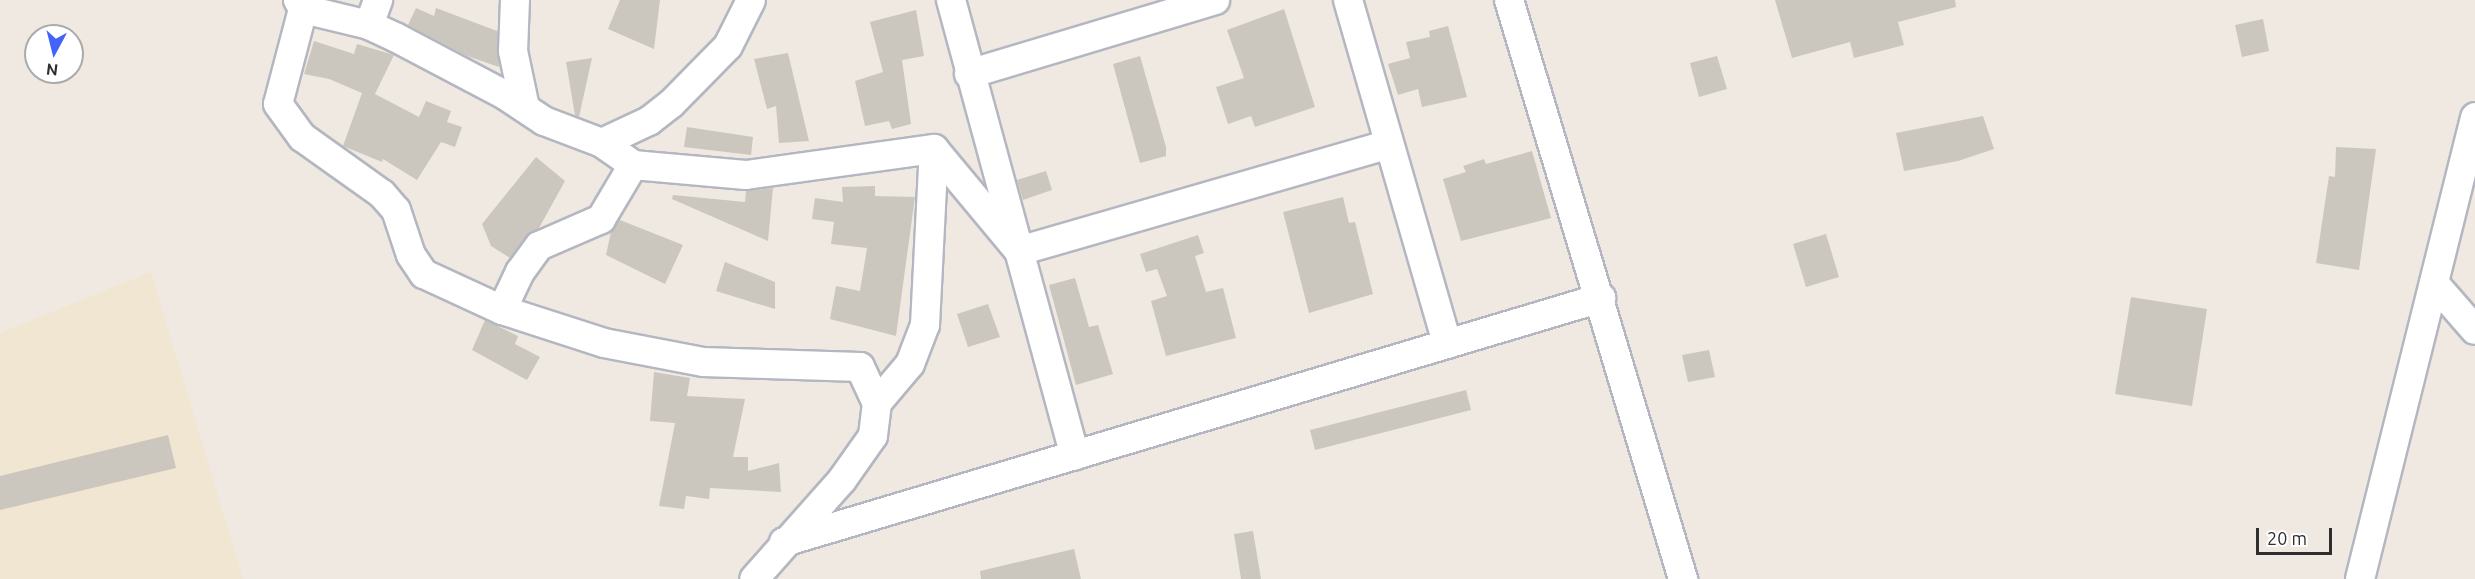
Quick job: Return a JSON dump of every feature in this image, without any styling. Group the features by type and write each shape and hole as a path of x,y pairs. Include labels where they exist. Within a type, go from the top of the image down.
{"street":[{"path":"515,0 513,51 525,108"},
{"path":"951,0 969,74 1075,455"},
{"path":"969,74 1215,0"},
{"path":"1348,0 1447,344"},
{"path":"1509,0 1601,298 1683,579"},
{"path":"602,143 649,121 677,98 728,46 747,1"},
{"path":"878,403 860,367 703,362 604,343 502,309 424,274 411,255 396,210 382,194 302,137 278,104 300,4 374,12 544,121 602,143 633,165 746,175 934,149"},
{"path":"2360,579 2475,117"},
{"path":"1019,251 1389,144"},
{"path":"934,149 1019,251"},
{"path":"754,579 783,542 842,480 873,436 878,403 910,364 925,325 934,149"},
{"path":"502,309 520,272 539,246 601,219 633,165"},
{"path":"2434,283 2475,330"},
{"path":"783,542 1601,298"}],"shaded area":[{"path":"151,272 243,579 0,579 0,333"}],"building":[{"path":"620,0 660,0 654,49 608,29"},
{"path":"1775,0 1955,0 1956,7 1898,22 1904,45 1854,58 1850,42 1792,58"},
{"path":"416,8 434,16 436,8 497,31 499,67 467,56 408,25"},
{"path":"1284,9 1315,107 1255,127 1251,116 1228,124 1216,87 1244,78 1227,30"},
{"path":"916,10 924,56 902,60 911,124 892,129 889,121 865,126 855,81 883,72 870,22"},
{"path":"2263,19 2269,51 2242,57 2235,25"},
{"path":"1448,26 1467,97 1422,107 1418,89 1398,95 1388,64 1410,58 1406,42 1430,37 1429,31"},
{"path":"314,41 354,54 357,44 394,55 375,94 419,117 426,101 451,111 447,122 462,127 455,147 441,142 417,180 383,159 382,162 343,146 362,93 329,79 304,74"},
{"path":"788,53 809,141 779,143 776,106 767,109 754,59"},
{"path":"1140,56 1166,147 1166,156 1140,163 1113,64"},
{"path":"1717,56 1727,89 1699,97 1690,63"},
{"path":"592,58 579,117 575,115 566,62"},
{"path":"1983,116 1994,149 1958,161 1904,171 1896,133"},
{"path":"687,127 753,137 751,155 684,147"},
{"path":"2336,147 2376,149 2359,270 2316,263 2329,176 2335,177"},
{"path":"1532,151 1551,218 1461,241 1443,179 1466,172 1463,166 1484,159 1486,164"},
{"path":"536,157 565,181 539,228 526,236 510,258 491,246 482,224"},
{"path":"1046,171 1052,190 1023,200 1017,180"},
{"path":"875,186 875,196 915,197 896,336 830,319 836,286 860,291 867,248 831,244 834,222 812,219 815,198 843,202 842,187"},
{"path":"773,188 768,241 672,199 673,195 745,202 746,191"},
{"path":"1343,197 1349,223 1355,222 1373,294 1309,313 1283,212"},
{"path":"620,220 683,245 665,284 606,255 611,232"},
{"path":"1826,234 1839,277 1806,287 1793,244"},
{"path":"1198,235 1204,253 1195,256 1206,292 1223,288 1236,338 1166,356 1151,301 1167,296 1157,269 1146,272 1140,254"},
{"path":"725,262 775,282 775,309 716,291"},
{"path":"1075,278 1089,327 1098,325 1113,374 1076,385 1049,285"},
{"path":"2131,297 2207,309 2192,406 2115,394"},
{"path":"988,304 1000,337 968,347 957,314"},
{"path":"485,320 518,336 515,344 540,357 527,380 472,350"},
{"path":"1709,350 1715,377 1688,382 1682,355"},
{"path":"654,372 690,378 687,396 745,399 733,457 748,457 748,471 779,463 781,492 710,488 709,499 686,496 684,509 659,506 675,423 650,421"},
{"path":"1466,390 1471,410 1315,450 1310,430"},
{"path":"168,435 176,468 0,510 0,476"},
{"path":"1253,531 1261,579 1241,579 1234,534"},
{"path":"1074,549 1081,579 981,579 980,571"}]}
